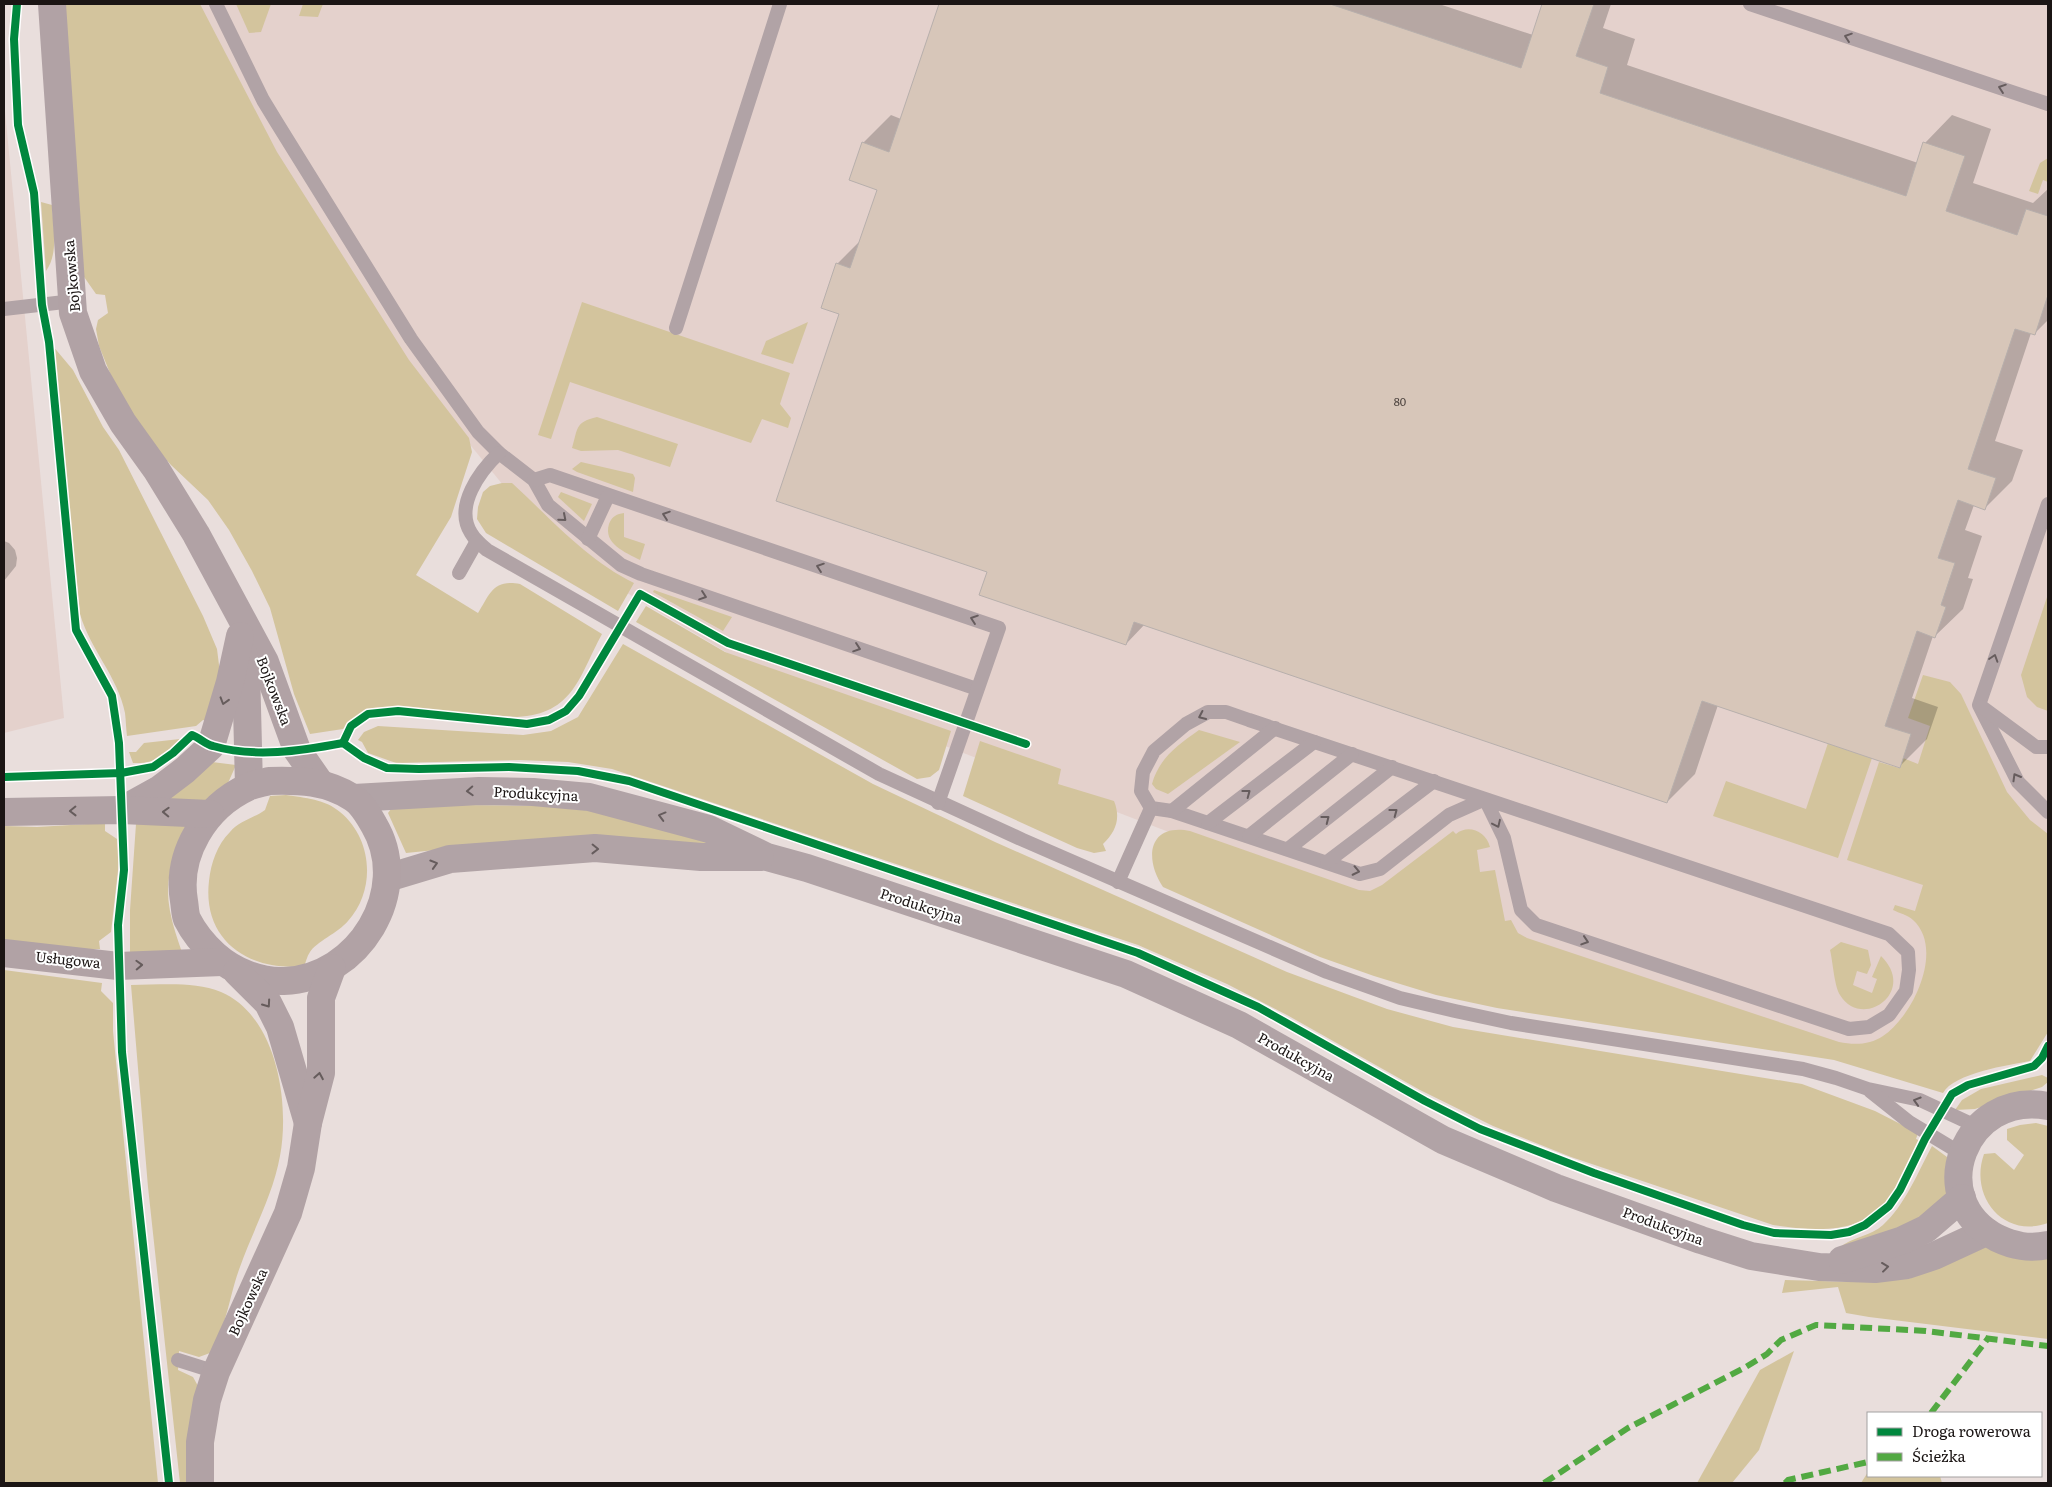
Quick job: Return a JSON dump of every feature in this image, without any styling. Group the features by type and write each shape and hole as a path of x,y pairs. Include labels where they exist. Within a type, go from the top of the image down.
{"street":[{"name":"Bojkowska","path":"52,4 73,313 93,371 123,423 156,469 196,534 265,662 297,750 320,783"},
{"name":"Bojkowska","path":"231,598 246,668 249,786 221,804 210,814 193,840 184,864 182,890 186,918 201,942 268,1003 280,1027 308,1123"},
{"path":"122,810 160,789 185,770 210,746 230,682 240,636"},
{"path":"228,965 258,978 283,981 309,977 332,968 355,948 380,914 387,878 385,853 379,834 354,798 320,783 269,781 249,786"},
{"name":"Produkcyjna","path":"354,798 479,791 533,792 588,797 710,829 767,857 808,868 1126,974 1239,1025 1443,1140 1556,1188 1751,1256 1819,1266 1874,1269 1907,1264 1934,1256 1986,1232"},
{"path":"4,812 122,810 210,814"},
{"name":"Produkcyjna","path":"387,878 450,859 595,848 702,857 767,857"},
{"name":"Usługowa","path":"4,953 118,966 228,965"},
{"name":"Bojkowska","path":"200,1483 200,1442 207,1400 216,1372 288,1213 301,1168 308,1123 321,1073 322,998 332,968"},
{"path":"2047,1104 2012,1106 1991,1116 1968,1139 1959,1167 1959,1181 1962,1198 1973,1219 1986,1232 2012,1245 2036,1248 2048,1245"},
{"name":"Produkcyjna","path":"1819,1266 1873,1250 1926,1229 1962,1198"}],"lane":[{"path":"216,4 263,100 411,339 478,432 499,453 534,480 548,505 622,565 658,581 977,689"},
{"path":"676,328 780,4"},
{"path":"1750,4 2048,104"},
{"path":"4,309 73,301"},
{"path":"499,453 490,461 475,484 466,508 466,520 470,532 477,541 496,555 878,774 938,803 1290,958 1368,988 1400,998 1511,1023 1778,1064 1836,1078 1868,1089 1920,1100 1978,1128"},
{"path":"534,480 550,476 998,628 938,803"},
{"path":"588,539 608,496"},
{"path":"2048,504 1979,705 2018,782 2048,812"},
{"path":"458,573 477,541"},
{"path":"1979,705 2036,747 2048,747"},
{"path":"1208,712 1226,712 1889,934 1908,952 1910,970 1906,991 1889,1015 1869,1027 1849,1029 1536,925 1521,910 1504,838 1485,799 1449,815 1380,869 1360,874 1172,811 1151,808 1141,792 1143,772 1154,751 1186,724 1208,712"},
{"path":"1172,811 1275,728"},
{"path":"1208,823 1314,742"},
{"path":"1249,836 1352,754"},
{"path":"1288,849 1392,768"},
{"path":"1327,862 1434,782"},
{"path":"1118,882 1151,808"},
{"path":"1868,1089 1909,1122 1962,1154"},
{"path":"178,1360 216,1372"}],"shaded area":[{"path":"61,4 200,4 277,152 409,360 469,438 472,452 451,517 416,575 478,613 489,594 498,586 511,583 520,584 602,634 572,690 551,709 517,717 397,707 372,708 358,716 343,729 310,734 294,694 270,608 252,571 229,530 208,500 171,465 138,428 114,383 99,346 96,329 98,320 108,313 105,295 96,294 82,274"},
{"path":"196,4 2048,4 2048,832 1872,1064 1174,834 771,679 627,593 517,502 404,364 256,126"},
{"path":"236,4 271,4 261,32 249,33"},
{"path":"303,4 323,4 318,17 299,16"},
{"path":"4,101 64,718 4,733"},
{"path":"2048,158 2048,182 2043,180 2038,194 2029,191 2040,163"},
{"path":"41,202 52,205 54,230 53,256 46,271"},
{"path":"582,302 790,373 780,404 791,418 788,428 762,419 751,443 570,382 551,439 538,435"},
{"path":"808,322 793,364 761,354 766,341"},
{"path":"52,345 73,370 103,427 119,450 203,616 217,649 220,673 211,722 203,720 196,726 127,736 125,713 116,687 90,639 80,614"},
{"path":"597,417 678,444 670,467 618,450 581,451 572,448 578,427 585,421"},
{"path":"581,462 633,474 635,478 633,492 572,469"},
{"path":"512,483 600,563 634,583 618,611 486,533 477,519 478,507 483,492 490,486"},
{"path":"561,492 592,504 584,521 558,497"},
{"path":"624,513 624,537 645,544 640,560 622,550 609,537 610,521 615,516"},
{"path":"654,590 732,617 723,631 653,592"},
{"path":"2048,594 2048,711 2037,707 2027,697 2021,675"},
{"path":"646,606 725,652 951,731 939,770 930,777 917,779 636,622"},
{"path":"623,644 873,784 995,842 1287,972 1387,1009 1453,1027 1802,1084 1875,1111 1918,1133 1916,1139 1921,1141 1889,1198 1878,1210 1865,1219 1851,1225 1821,1229 1773,1225 1571,1157 1493,1126 1420,1090 1287,1015 1227,984 1138,945 612,769 568,762 519,760 396,763 368,753 362,742 358,740 364,732 378,726 523,735 551,731 578,717"},
{"path":"1923,675 1950,682 1961,694 2007,792 2030,820 2048,834 2048,1032 2030,1061 1970,1075 1949,1086 1943,1093 1834,1060 1497,1008 1436,995 1320,957 1163,887 1153,865 1152,855 1158,838 1165,832 1176,830 1190,831 1359,890 1370,891 1382,885 1453,831 1456,834 1466,830 1476,831 1485,837 1490,847 1477,850 1480,872 1495,870 1505,921 1511,920 1518,933 1527,938 1839,1042 1850,1044 1867,1043 1883,1036 1905,1014 1921,981 1926,948 1922,932 1911,918 1893,910 1895,905 1915,911 1923,885 1847,860 1879,762 1899,768 1903,758 1918,764 1930,726 1908,718"},
{"path":"1199,730 1240,742 1168,794 1156,789 1152,784 1164,759"},
{"path":"180,739 164,754 154,760 133,763 129,752 136,752 144,743"},
{"path":"980,741 1061,769 1058,784 1114,801 1117,819 1114,830 1103,844 1106,851 1094,853 1077,848 963,796"},
{"path":"1828,743 1872,758 1838,858 1713,816 1726,781 1806,809"},
{"path":"212,762 236,765 228,783 201,806 155,804 186,786"},
{"path":"286,795 328,804 340,812 351,823 359,836 367,865 363,895 357,909 344,925 313,948 304,966 265,964 233,948 221,935 213,920 209,902 211,868 218,848 225,837 238,825 265,810 270,796"},
{"path":"461,805 540,806 595,811 715,843 713,847 555,838 406,853 388,813 391,809"},
{"path":"190,822 174,859 168,888 172,922 183,955 130,956 130,910 136,824"},
{"path":"105,823 105,831 117,839 119,862 111,932 99,941 100,949 59,949 4,942 4,826 37,827"},
{"path":"1841,942 1868,950 1871,965 1867,974 1857,971 1853,985 1872,993 1877,979 1872,977 1881,956 1891,969 1893,982 1890,994 1883,1002 1872,1008 1861,1009 1850,1005 1840,995 1835,980 1830,950"},
{"path":"4,970 102,983 101,991 113,1003 113,1031 158,1483 4,1483"},
{"path":"177,984 200,986 221,992 240,1004 255,1020 267,1040 275,1063 283,1111 283,1135 273,1185 245,1253 222,1326 210,1353 199,1357 179,1351 178,1370 193,1377 198,1386 190,1483 180,1483 148,1187 131,985"},
{"path":"2042,1075 2048,1078 2048,1082 2042,1087 1975,1109 1955,1110 1962,1100 1981,1089"},
{"path":"2036,1123 2048,1126 2048,1223 2032,1226 2017,1225 2004,1219 1986,1199 1981,1185 1981,1170 1984,1154 1995,1153 2014,1170 2024,1155 2007,1140 2007,1129"},
{"path":"1932,1146 1947,1157 1952,1169 1952,1184 1941,1205 1922,1222 1839,1248 1878,1229 1891,1217 1910,1188"},
{"path":"1984,1244 2048,1251 2048,1339 1846,1313 1838,1287 1782,1293 1785,1280 1855,1282"},
{"path":"1794,1351 1759,1450 1732,1483 1697,1483 1760,1370"},
{"path":"1867,1474 1867,1477 1940,1477 1942,1483 1861,1483"}],"building":[{"path":"939,4 1330,4 1521,68 1542,4 1594,4 1576,56 1608,67 1600,93 1906,196 1923,142 1965,156 1946,211 2017,235 2026,209 2048,216 2048,295 2035,335 2015,329 1968,469 1996,478 1985,510 1958,500 1938,558 1955,563 1941,605 1946,607 1935,638 1917,631 1885,726 1911,734 1900,768 1702,701 1667,803 1134,622 1126,645 979,595 987,572 776,501 839,314 821,308 836,263 850,268 877,190 849,180 862,142 889,152"}],"marked path":[{"path":"1544,1483 1628,1428 1744,1368 1767,1354 1781,1340 1816,1325 1926,1331 2048,1346"},
{"path":"1932,1412 1989,1337"},
{"path":"1785,1483 1788,1480 1867,1462"}],"cycle path":[{"path":"17,4 14,39 18,125 34,193 42,305 49,342 76,630 112,696 119,743 124,870 118,925 122,1052 169,1483"},
{"path":"343,743 351,726 368,714 398,711 527,724 549,720 566,711 579,696 640,594 728,643 1026,744"},
{"path":"4,777 121,773 153,767 173,753 192,735 213,746 245,752 294,751 343,743 364,758 387,768 509,767 578,771 629,781 1138,953 1258,1007 1425,1101 1480,1129 1594,1173 1743,1225 1774,1233 1831,1235 1849,1232 1865,1225 1889,1206 1900,1190 1925,1139 1952,1094 1968,1085 2034,1066 2042,1058 2048,1046"}]}
